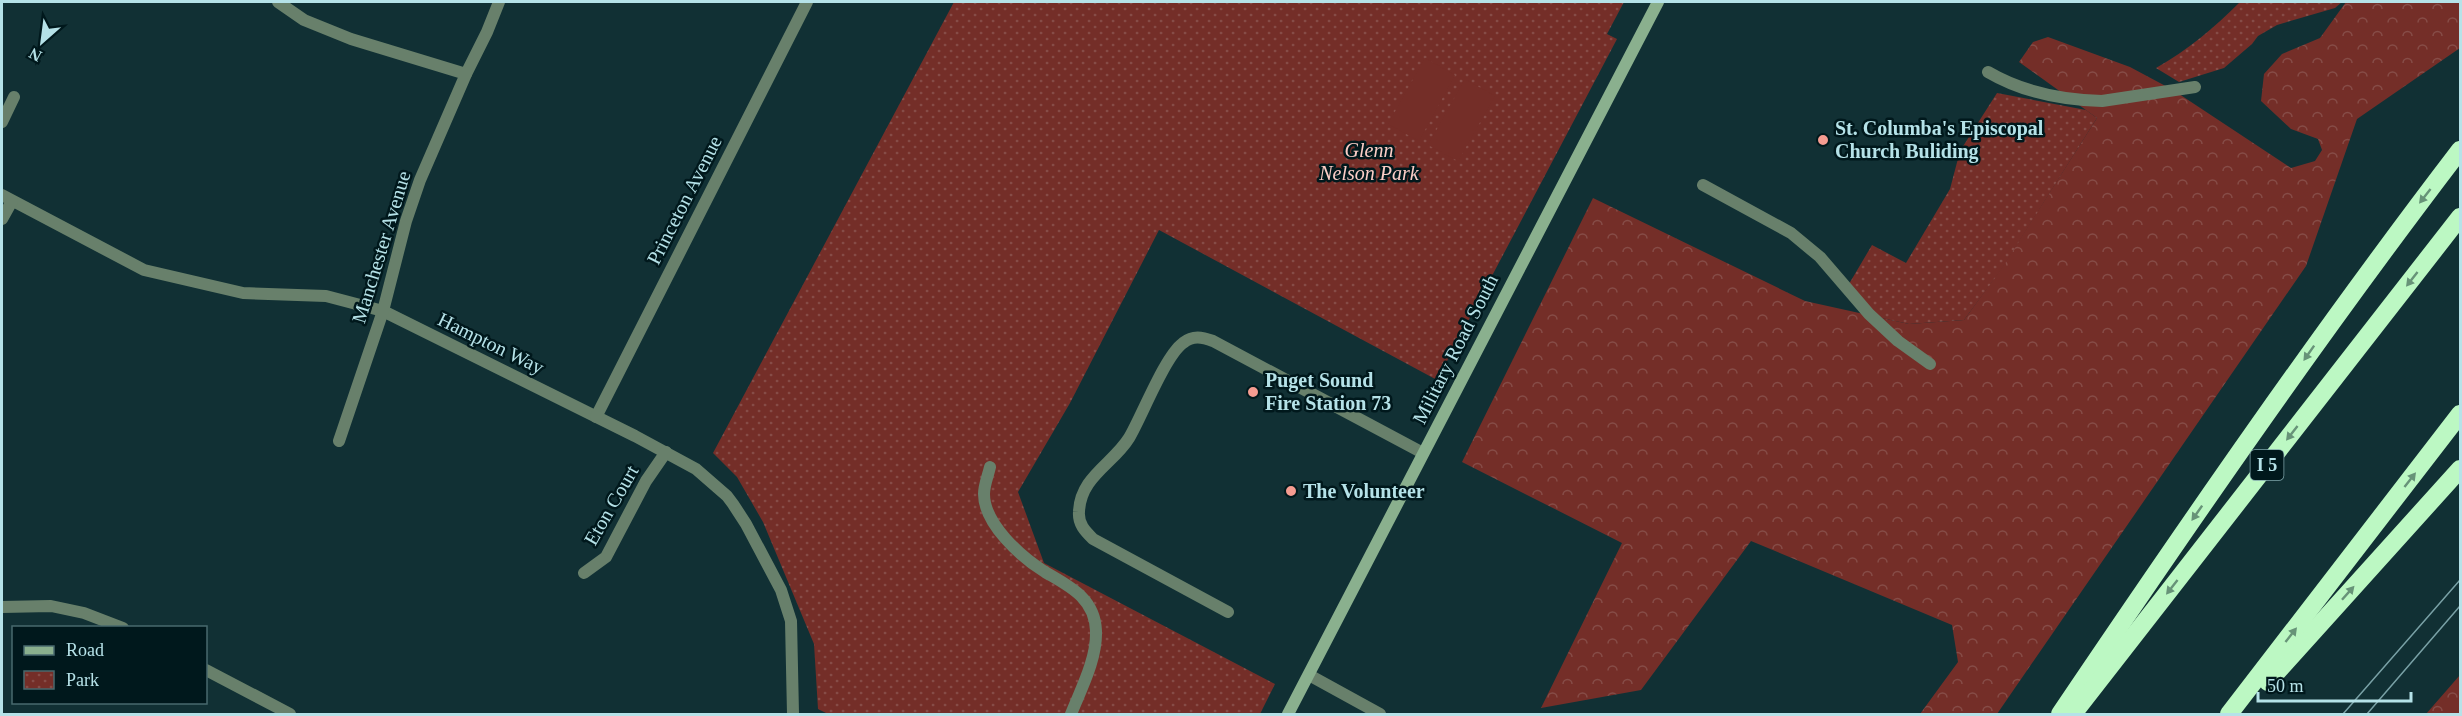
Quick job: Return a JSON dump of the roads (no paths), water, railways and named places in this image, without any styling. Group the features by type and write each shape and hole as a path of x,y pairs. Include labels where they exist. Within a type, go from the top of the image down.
{"highway":[{"path":"2060,714 2189,523 2368,271 2460,150"},
{"name":"I 5","path":"2073,714 2460,217"},
{"path":"2229,714 2460,414"},
{"path":"2238,714 2460,469"}],"main road":[{"name":"Military Road South","path":"1288,714 1658,2"}],"street":[{"path":"278,2 304,20 351,39 466,74"},
{"name":"Manchester Avenue","path":"339,441 383,311 416,190 499,2"},
{"name":"Princeton Avenue","path":"596,417 807,2"},
{"path":"1988,72 2025,90 2102,101 2195,87"},
{"path":"2,122 14,97"},
{"path":"1703,185 1791,233 1820,257 1869,314 1898,341 1930,364"},
{"path":"2,219 7,198"},
{"name":"Hampton Way","path":"7,198 144,270 243,293 326,296 383,311 696,469 727,496 746,524 781,590 791,621 793,714"},
{"path":"1228,612 1093,539 1082,528 1079,512 1089,481 1117,455 1129,438 1166,366 1181,344 1192,338 1203,337 1213,341 1423,453"},
{"name":"Eton Court","path":"584,573 606,557 646,481 666,452"},
{"path":"990,467 984,493 985,505 1000,532 1021,554 1082,594 1094,615 1096,630 1093,654 1071,714"},
{"path":"2,607 51,606 84,613 120,626"},
{"path":"207,671 290,714"},
{"path":"1309,675 1380,714"}],"tram line":[{"path":"2343,714 2460,580"},
{"path":"2367,714 2460,606"}],"place":[{"name":"St. Columba's Episcopal Church Buliding","path":"1823,140"},
{"name":"Puget Sound Fire Station 73","path":"1253,392"},
{"name":"The Volunteer","path":"1291,491"}],"park label":[{"name":"Glenn Nelson Park","path":"1369,162"}]}
